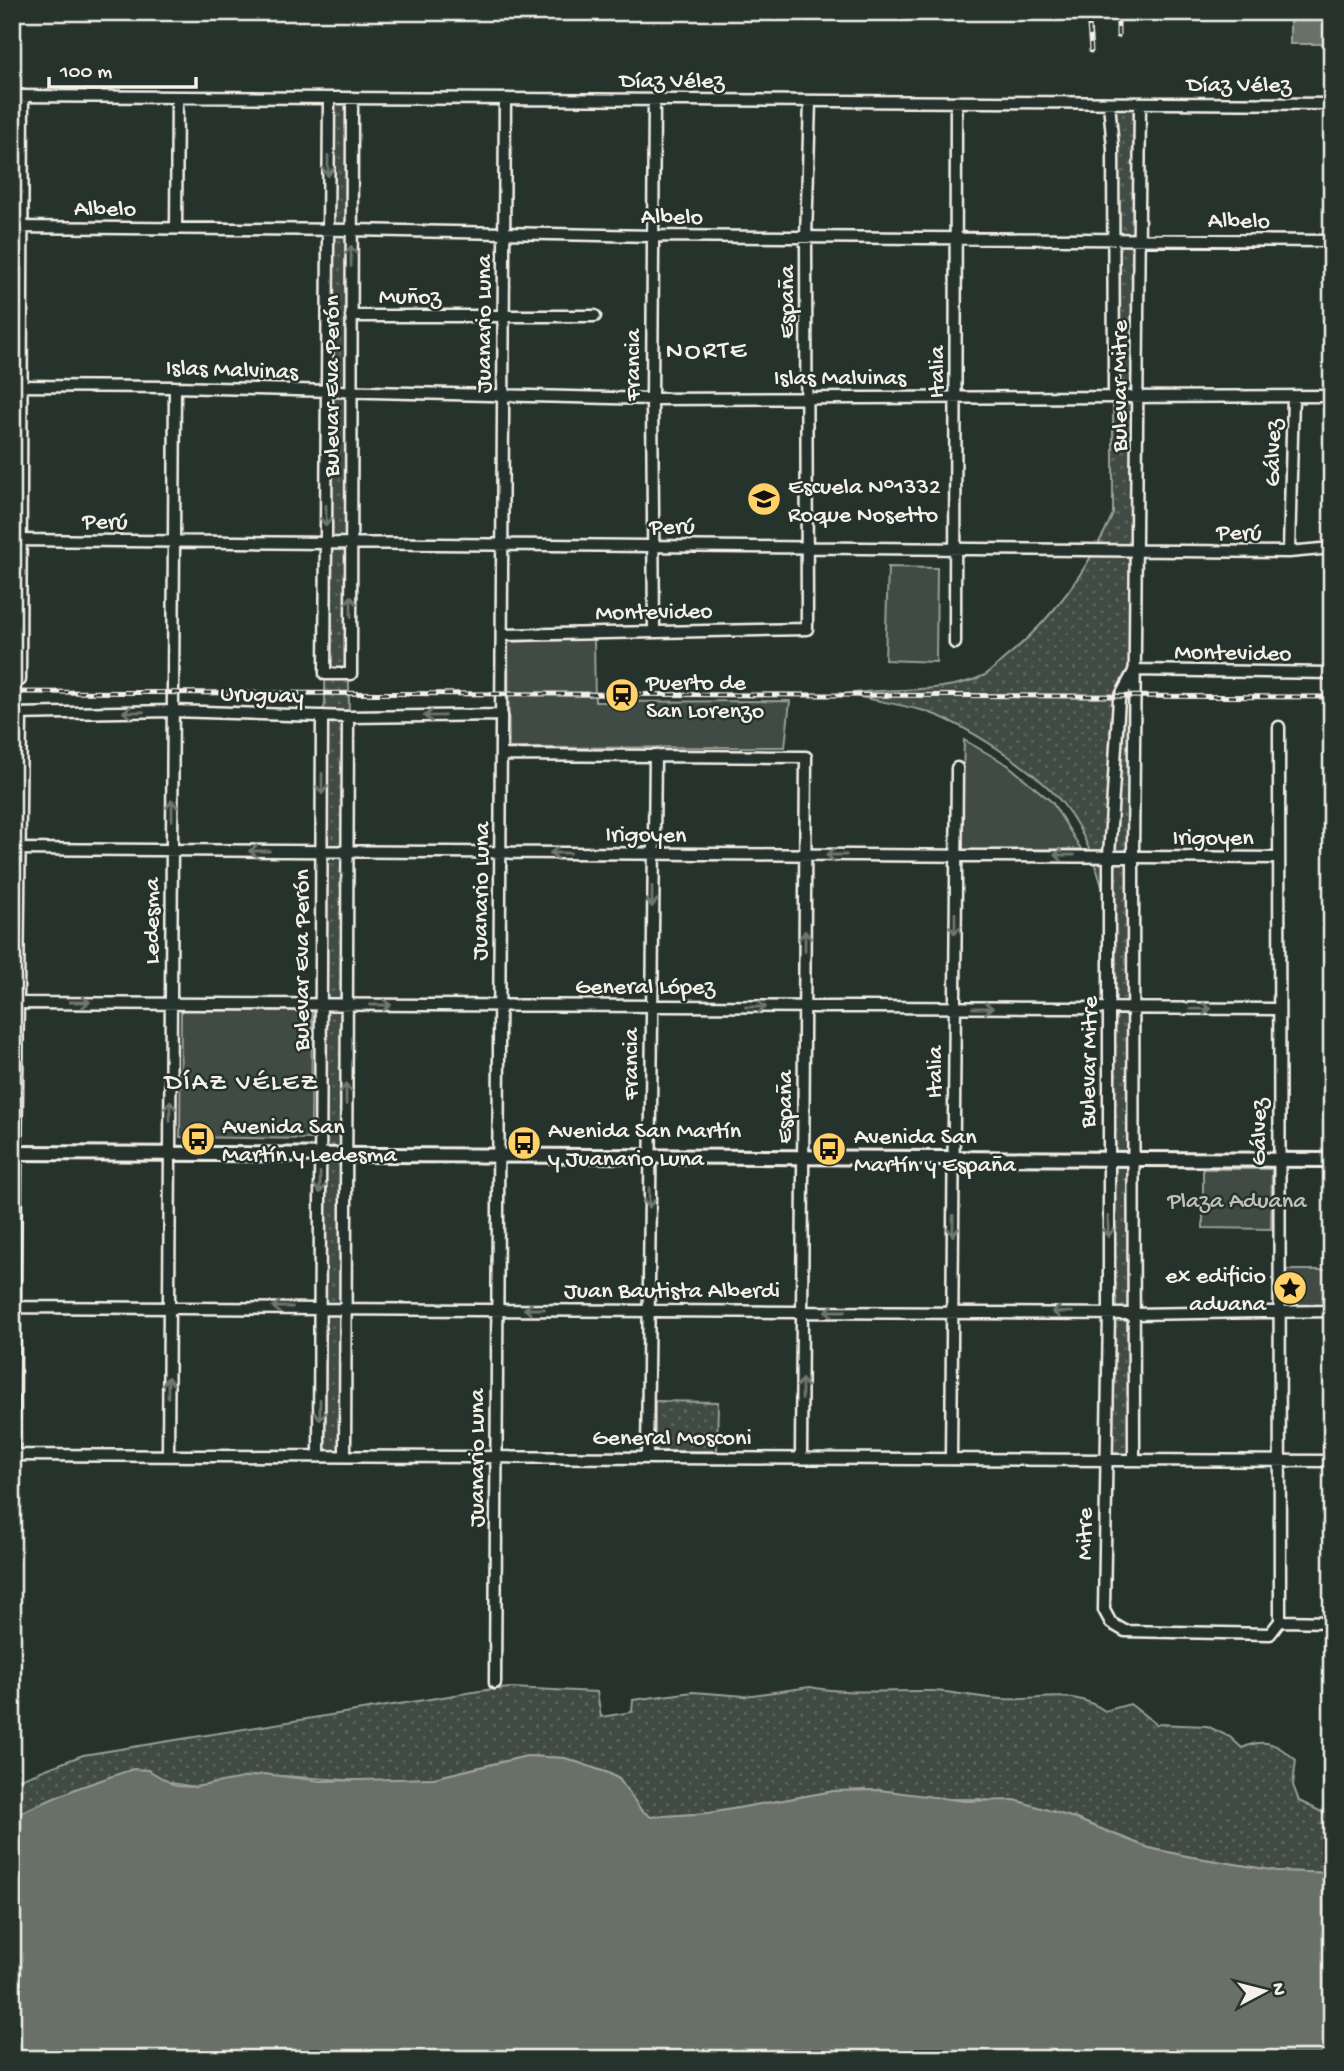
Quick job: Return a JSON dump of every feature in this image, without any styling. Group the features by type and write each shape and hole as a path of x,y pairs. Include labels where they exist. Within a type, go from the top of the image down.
{"main road":[{"path":"14,1153 1332,1160"}],"street":[{"name":"Díaz Vélez","path":"18,96 1332,104"},
{"path":"18,96 17,540 20,680"},
{"path":"176,228 177,97"},
{"name":"Bulevar Eva Perón","path":"328,98 325,674 351,674 352,98"},
{"name":"Juanario Luna","path":"495,1683 505,99"},
{"name":"Francia","path":"654,100 654,630"},
{"name":"España","path":"807,629 806,238 810,101"},
{"name":"Italia","path":"955,643 956,102"},
{"name":"Bulevar Mitre","path":"1109,103 1113,148 1114,395"},
{"name":"Bulevar Mitre","path":"1134,1459 1132,1010 1140,103"},
{"name":"Albelo","path":"17,228 328,229 503,235 806,238 957,236 1332,241"},
{"name":"Muñoz","path":"351,316 595,316"},
{"name":"Islas Malvinas","path":"17,386 175,387 352,394 503,394 652,399 806,396 1332,396"},
{"name":"Ledesma","path":"168,1455 175,387"},
{"name":"Gálvez","path":"1289,552 1293,397"},
{"name":"Perú","path":"17,540 1289,552 1332,548"},
{"name":"Montevideo","path":"502,635 807,629"},
{"name":"Bulevar Mitre","path":"1105,1459 1109,1313 1107,1159 1110,856 1119,698 1134,670"},
{"name":"Montevideo","path":"1134,670 1332,673"},
{"name":"Uruguay","path":"17,714 173,711 348,717 502,715"},
{"path":"13,1455 17,714"},
{"name":"Bulevar Eva Perón","path":"319,1456 322,716"},
{"name":"Bulevar Eva Perón","path":"345,1456 348,717"},
{"name":"Gálvez","path":"1279,727 1280,1621"},
{"path":"502,755 655,755"},
{"name":"Francia","path":"647,1458 655,755"},
{"name":"España","path":"655,755 806,757 802,1457"},
{"name":"Italia","path":"951,1459 957,768"},
{"name":"Irigoyen","path":"15,849 1279,858"},
{"name":"General López","path":"15,1003 1278,1009"},
{"name":"Juan Bautista Alberdi","path":"13,1307 1132,1314 1332,1311"},
{"name":"General Mosconi","path":"13,1455 1332,1461"},
{"name":"Mitre","path":"1105,1459 1104,1611 1111,1623 1125,1631 1270,1634 1280,1621"},
{"path":"1280,1621 1332,1622"}],"green space":[{"path":"329,98 352,98 345,1456 319,1456 322,716 325,704"},
{"path":"1109,103 1140,103 1134,1459 1105,1459 1109,918 1093,858 1080,830 1063,804 1036,777 998,749 938,716 847,694 935,688 969,681 988,673 1054,610 1092,555 1113,514 1113,237"},
{"path":"888,567 937,568 936,662 885,660"},
{"path":"594,639 595,702 790,701 785,747 509,748 508,642"},
{"path":"964,740 1008,765 1052,802 1081,849 961,850"},
{"path":"181,1010 312,1011 311,1139 180,1137"},
{"name":"Plaza Aduana","path":"1203,1169 1272,1169 1271,1229 1203,1228"},
{"path":"1283,1270 1332,1270 1332,1307 1283,1307"},
{"path":"655,1401 718,1402 717,1451 655,1451"},
{"path":"810,1687 856,1692 933,1691 1002,1699 1067,1697 1080,1699 1105,1711 1130,1704 1156,1724 1207,1726 1230,1737 1242,1748 1258,1743 1271,1744 1296,1760 1293,1785 1299,1801 1332,1817 1332,1873 1277,1871 1186,1856 1149,1848 1071,1817 980,1799 945,1799 879,1790 834,1791 710,1813 651,1817 641,1810 619,1779 608,1773 565,1758 527,1756 434,1778 361,1781 282,1776 195,1787 118,1774 12,1816 12,1782 83,1755 486,1690 511,1688 597,1692 601,1717 632,1712 633,1700 693,1692 745,1696"}],"shaded area":[{"path":"1290,12 1326,12 1326,44 1290,44"},
{"path":"527,1756 565,1758 608,1773 619,1779 641,1810 651,1817 710,1813 834,1791 879,1790 964,1801 1015,1800 1071,1817 1149,1848 1277,1871 1332,1873 1332,2059 12,2059 12,1816 78,1788 133,1769 148,1770 176,1786 195,1787 264,1774 321,1781 434,1778"}],"railway":[{"path":"1088,12 1091,51"},
{"path":"1118,12 1118,36"},
{"path":"12,692 1332,697"}],"place":[{"name":"Escuela N°1332 Roque Nosetto","path":"764,499"},
{"name":"Puerto de San Lorenzo","path":"622,695"},
{"name":"Avenida San Martín y Ledesma","path":"198,1139"},
{"name":"Avenida San Martín y Juanario Luna","path":"524,1143"},
{"name":"Avenida San Martín y España","path":"829,1149"},
{"name":"ex edificio aduana","path":"1290,1288"}],"district":[{"name":"NORTE","path":"707,348"},
{"name":"DÍAZ VÉLEZ","path":"242,1080"}]}
